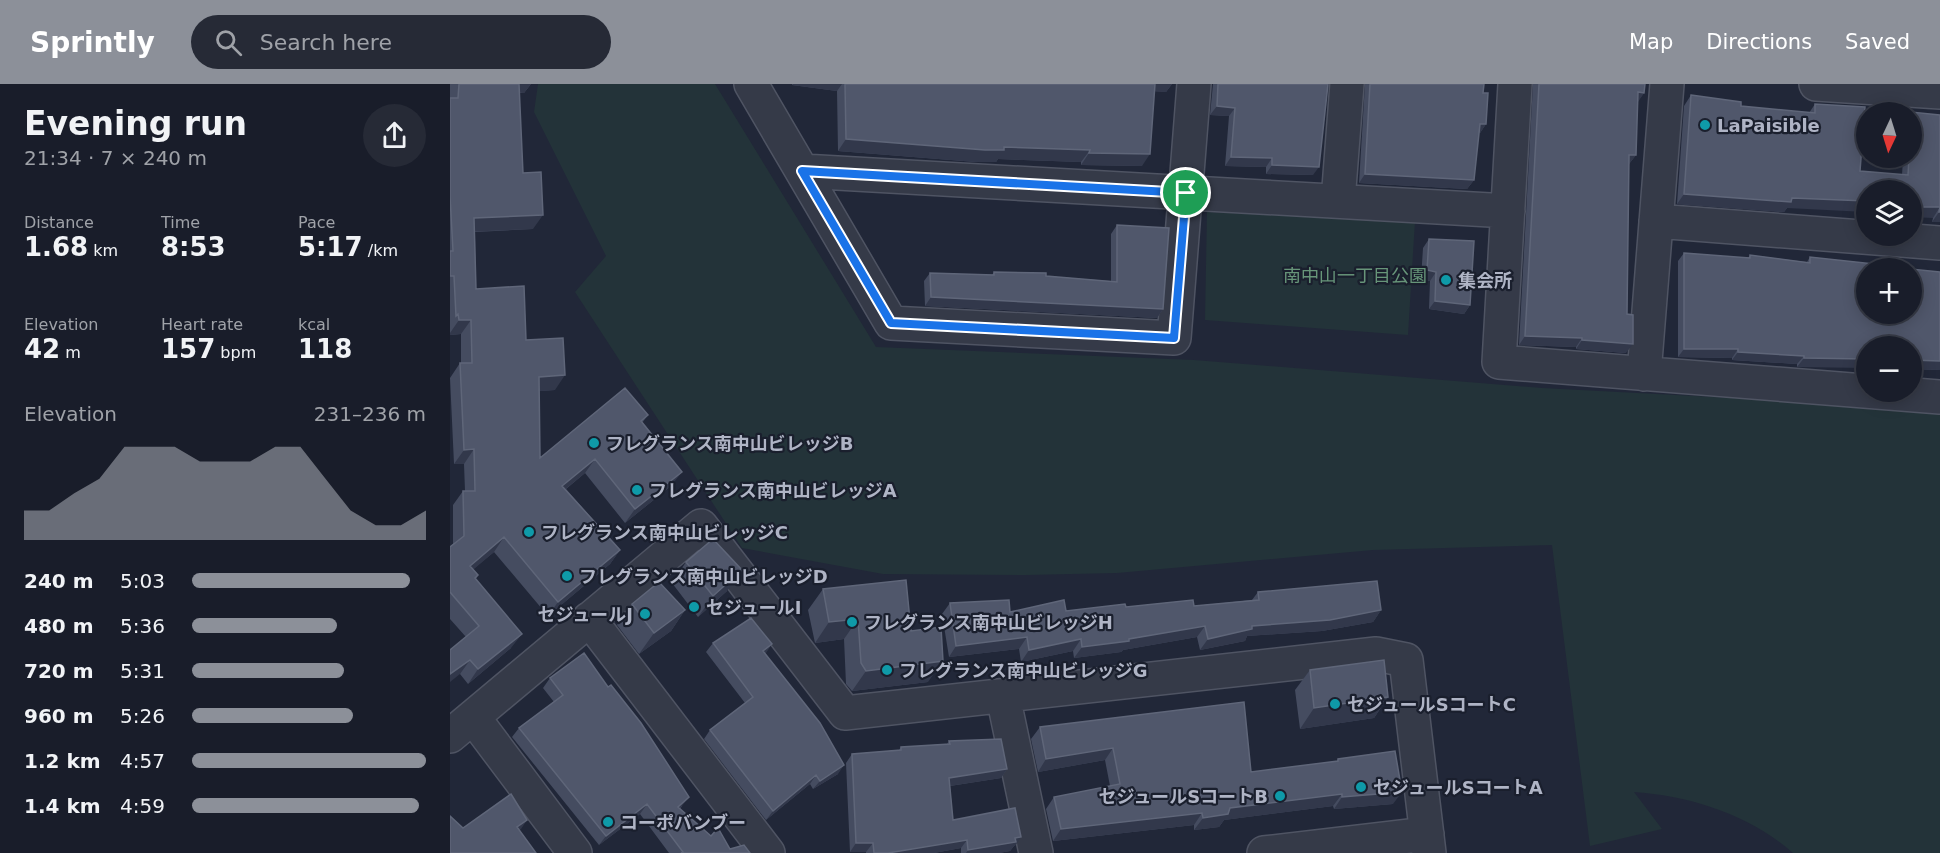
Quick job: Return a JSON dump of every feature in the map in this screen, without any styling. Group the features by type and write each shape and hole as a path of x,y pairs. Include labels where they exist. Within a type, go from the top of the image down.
{"street":[{"path":"751,84 891,323 1174,338 1194,84"},
{"path":"1338,201 1347,84"},
{"path":"1515,84 1499,362 1940,397"},
{"path":"1644,374 1667,84"},
{"path":"1816,84 1940,92"},
{"path":"802,171 1508,212"},
{"path":"1656,220 1940,243"},
{"path":"575,853 461,726 701,526 845,713 1376,654 1406,660 1428,844 1264,853"},
{"path":"589,619 768,853"},
{"path":"1003,696 1036,853"}],"green space":[{"path":"538,84 715,84 876,347 1194,360 1542,388 1940,409 1940,853 1793,853 1758,828 1719,810 1677,798 1634,792 1662,829 1590,846 1552,545 1373,550 1117,573 1026,575 883,574 742,548 575,292 606,256 534,112"},
{"name":"南中山一丁目公園","path":"1207,212 1415,221 1408,335 1205,320"}],"building":[{"path":"459,84 519,84 523,173 541,172 543,215 474,218 476,289 524,286 526,340 563,338 565,375 539,377 540,458 625,388 648,415 641,421 682,472 635,509 595,459 562,486 620,550 558,602 504,537 470,566 478,575 475,578 522,634 478,669 470,660 450,674 450,650 479,626 450,592 450,547 464,536 463,491 475,491 474,449 464,450 460,363 472,363 471,320 459,320 458,314 456,316 454,276 450,276 450,251 453,251 450,196 450,98 458,98"},
{"path":"845,84 1155,84 1150,154 1089,153 1090,150 1004,147 1004,150 985,150 846,139"},
{"path":"1218,84 1328,84 1319,167 1272,165 1272,158 1231,157 1235,108 1217,106"},
{"path":"1370,84 1484,84 1483,93 1488,93 1486,124 1480,124 1474,180 1365,174"},
{"path":"1539,84 1645,84 1644,93 1638,92 1636,155 1629,155 1627,314 1633,315 1633,344 1582,340 1582,338 1525,336"},
{"path":"1691,95 1741,102 1741,106 1815,113 1815,104 1856,106 1856,168 1860,168 1860,171 1908,175 1908,168 1922,168 1922,113 1940,115 1940,207 1922,207 1922,180 1856,180 1856,201 1792,198 1791,202 1684,194"},
{"path":"1117,225 1169,228 1163,309 931,297 930,273 994,275 994,272 1046,273 1046,276 1117,282"},
{"name":"集会所","path":"1429,239 1474,241 1470,305 1435,301 1436,272 1427,270"},
{"path":"1684,253 1750,258 1750,255 1810,263 1810,257 1856,262 1856,324 1922,324 1922,270 1940,272 1940,361 1922,360 1922,336 1856,336 1856,359 1804,358 1804,356 1738,352 1738,349 1684,349"},
{"path":"713,539 742,570 713,596 686,562"},
{"path":"906,580 911,631 941,627 943,661 866,671 861,663 858,619 829,622 823,589"},
{"path":"1377,581 1381,610 1330,620 1252,626 1252,629 1208,639 1205,626 1129,639 1129,641 1082,647 1081,639 1029,650 1027,637 956,646 950,603 1009,600 1010,612 1064,600 1066,611 1125,604 1126,607 1193,600 1194,606 1259,600 1258,592"},
{"path":"659,582 685,610 654,633 632,604"},
{"path":"751,618 772,644 763,651 820,723 844,765 820,781 816,775 773,811 710,730 753,697 713,643"},
{"path":"584,653 608,687 611,685 641,723 689,797 678,807 711,836 718,828 730,849 744,845 750,853 681,853 683,852 647,804 606,836 519,728 563,695 550,678"},
{"path":"1384,660 1388,697 1314,708 1310,670"},
{"path":"1244,702 1251,772 1395,751 1402,792 1342,797 1342,794 1230,808 1228,814 1203,818 1202,813 1061,829 1054,797 1120,784 1113,748 1046,759 1040,727"},
{"path":"1001,739 1007,769 949,778 953,820 1015,808 1021,837 1015,838 1016,842 968,850 967,840 888,853 874,853 873,843 856,843 852,754 901,750 901,747 950,744 949,741"},
{"path":"511,794 527,820 517,827 536,853 450,853 450,816 463,828"}],"place":[{"name":"LaPaisible","path":"1705,125"},
{"name":"集会所","path":"1446,280"},
{"name":"フレグランス南中山ビレッジB","path":"594,443"},
{"name":"フレグランス南中山ビレッジA","path":"637,490"},
{"name":"フレグランス南中山ビレッジC","path":"529,532"},
{"name":"フレグランス南中山ビレッジD","path":"567,576"},
{"name":"セジュールI","path":"694,607"},
{"name":"セジュールJ","path":"645,614"},
{"name":"フレグランス南中山ビレッジH","path":"852,622"},
{"name":"フレグランス南中山ビレッジG","path":"887,670"},
{"name":"セジュールSコートC","path":"1335,704"},
{"name":"セジュールSコートA","path":"1361,787"},
{"name":"セジュールSコートB","path":"1280,796"},
{"name":"コーポバンブー","path":"608,822"}],"route":[{"path":"802,171 1032,184 1186,193 1174,338 891,323 802,171"}]}
